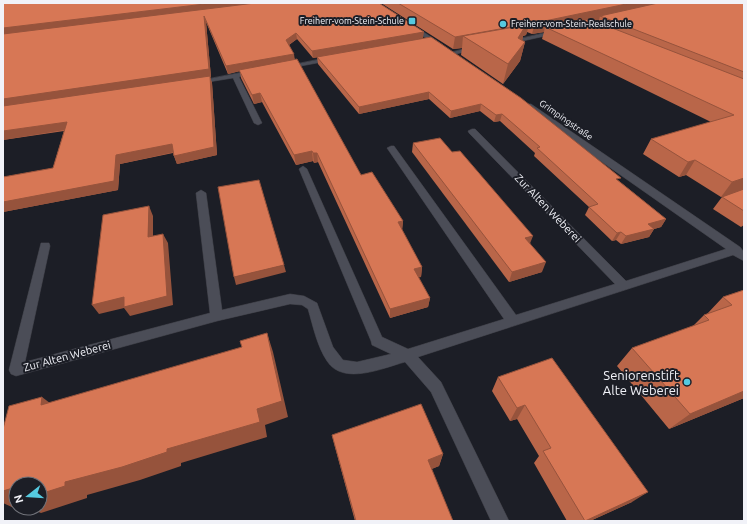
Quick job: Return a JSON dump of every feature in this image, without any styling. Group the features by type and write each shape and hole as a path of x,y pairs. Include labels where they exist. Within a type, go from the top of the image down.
{"street":[{"path":"405,22 465,62"},
{"path":"504,43 564,31"},
{"path":"424,41 432,40"},
{"path":"452,53 482,47"},
{"path":"277,69 336,58"},
{"path":"191,83 263,71"},
{"path":"235,76 258,123"},
{"name":"Grimpingstraße","path":"523,102 740,253"},
{"name":"Zur Alten Weberei","path":"472,131 624,286"},
{"path":"391,148 513,321"},
{"path":"303,169 377,341 407,355 436,388 500,521"},
{"path":"201,193 217,316"},
{"name":"Zur Alten Weberei","path":"45,246 16,370 217,316 290,299 304,301 313,306 332,359 345,367 362,368 624,286 740,253"}],"building":[{"path":"3,3 213,3 3,28"},
{"path":"255,3 379,3 424,32 312,51 296,33 286,40 294,54 226,66 204,16 209,69 3,99 3,34"},
{"name":"Freiherr-vom-Stein-Realschule","path":"398,3 631,3 535,23 530,21 528,24 455,37"},
{"path":"658,3 744,3 744,72 600,16"},
{"path":"589,19 744,79 744,178 732,182 695,160 688,162 651,139 734,115 545,27"},
{"path":"526,25 518,38 525,42 508,64 463,36"},
{"path":"431,37 521,98 621,178 616,179 666,219 648,224 654,229 626,236 621,232 617,233 589,207 598,204 537,148 540,147 502,114 496,115 481,104 451,111 429,92 359,107 317,57"},
{"path":"297,59 361,175 372,172 403,221 398,222 422,267 414,269 430,298 390,309 317,153 313,153 312,151 294,155 260,93 252,95 239,70"},
{"path":"210,76 214,147 174,156 172,144 116,155 114,181 3,202 3,177 53,168 67,122 3,131 3,106"},
{"path":"440,138 452,152 460,151 533,236 525,238 546,262 512,272 413,143"},
{"path":"259,180 284,265 234,277 218,187"},
{"path":"744,189 744,211 722,197"},
{"path":"149,206 148,237 163,234 167,296 124,307 124,297 92,305 103,215"},
{"name":"Seniorenstift Alte Weberei","path":"744,290 744,391 690,414 632,348 709,320 704,315 732,305 723,297"},
{"path":"267,333 282,401 257,409 260,422 167,449 167,452 122,467 65,482 65,486 48,491 48,476 8,476 8,489 3,491 3,429 9,406 42,397 41,405 242,347 240,341"},
{"path":"552,358 648,492 585,521 543,451 551,448 525,405 517,408 498,377"},
{"path":"421,404 443,454 428,460 453,521 356,521 332,435"}],"place":[{"name":"Freiherr-vom-Stein-Schule","path":"412,21"},
{"name":"Freiherr-vom-Stein-Realschule","path":"503,24"},
{"name":"Seniorenstift Alte Weberei","path":"687,382"}]}
